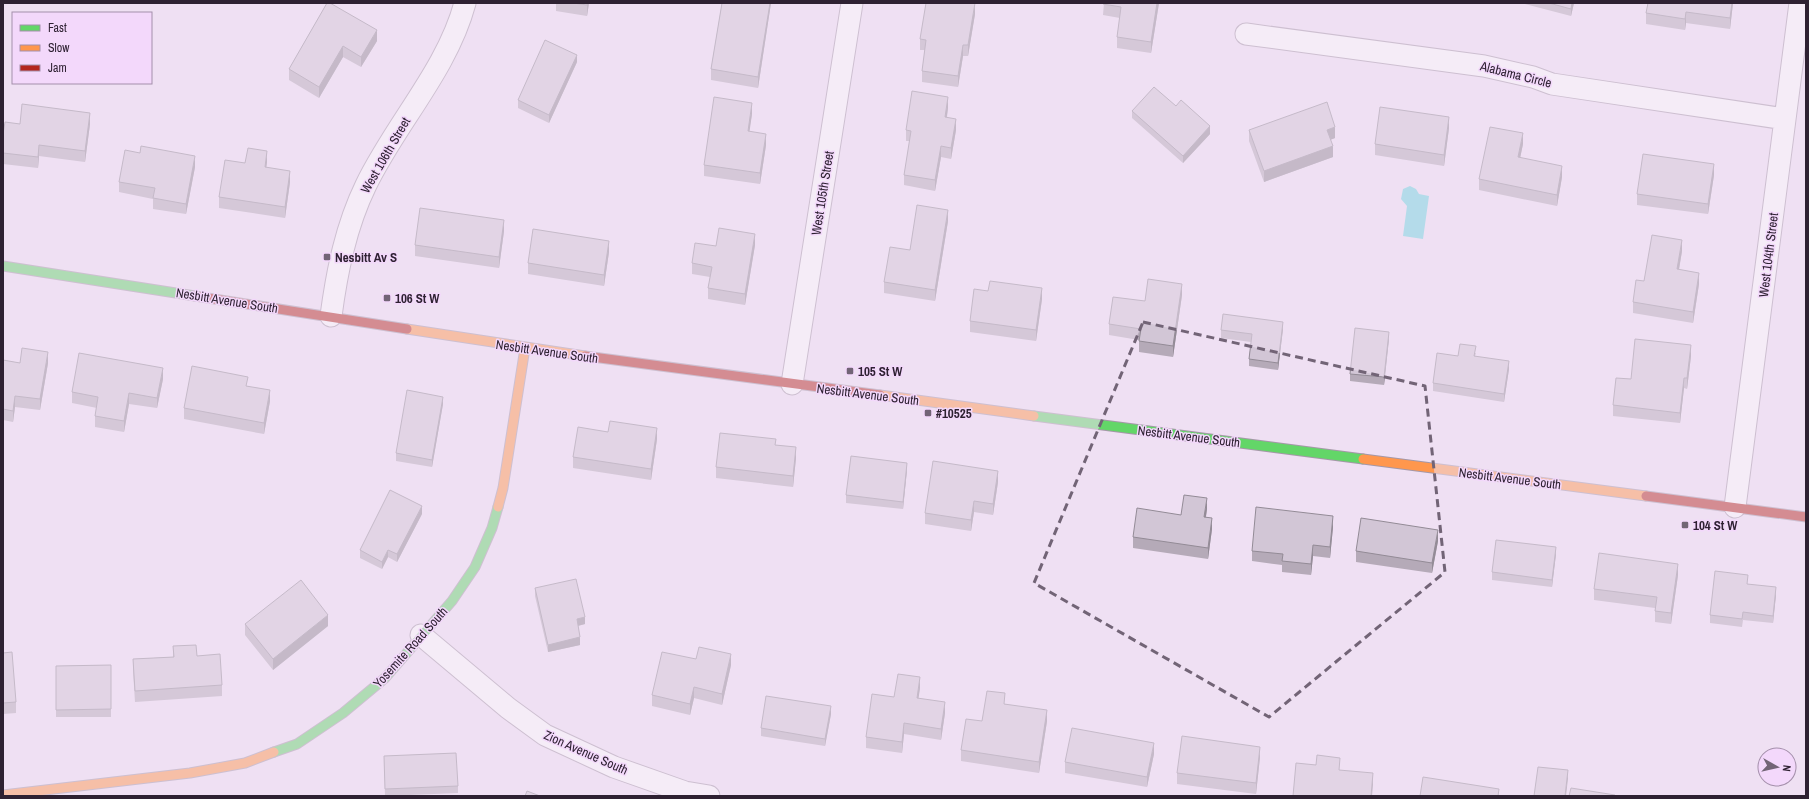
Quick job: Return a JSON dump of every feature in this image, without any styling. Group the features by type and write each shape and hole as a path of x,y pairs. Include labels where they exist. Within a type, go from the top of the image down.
{"street":[{"name":"West 106th Street","path":"331,316 335,282 347,232 366,184 450,44 465,3"},
{"name":"West 105th Street","path":"792,384 852,3"},
{"name":"West 104th Street","path":"1735,507 1800,3"},
{"name":"Alabama Circle","path":"1246,34 1484,66 1533,77 1552,84 1785,119"},
{"name":"Nesbitt Avenue South","path":"3,266 331,316 525,348 1806,517"},
{"name":"Yosemite Road South","path":"3,795 80,791 245,763 296,744 343,713 385,678 452,601 475,567 492,528 503,488 525,348"},
{"name":"Zion Avenue South","path":"421,635 508,708 545,735 614,767 685,792 709,796"}],"highlighted area":[{"path":"1143,322 1425,386 1445,572 1269,717 1034,583"}],"water":[{"path":"1410,186 1416,189 1419,194 1429,196 1423,239 1403,236 1407,206 1401,199 1403,189"}],"building":[{"path":"327,3 330,3 377,30 361,57 343,46 319,87 289,69"},
{"path":"573,3 587,3 587,5"},
{"path":"722,3 770,3 758,77 711,69"},
{"path":"926,3 975,3 968,45 963,45 958,76 922,71 926,40 920,39"},
{"path":"1157,3 1151,42 1117,37 1121,7 1103,4"},
{"path":"1549,3 1572,3 1571,9"},
{"path":"1648,3 1732,3 1730,18 1686,12 1685,19 1646,13"},
{"path":"545,40 577,55 549,115 518,100"},
{"path":"1154,87 1176,106 1181,100 1210,126 1183,156 1132,111"},
{"path":"912,91 948,97 945,117 956,119 951,148 941,146 935,180 904,175 911,131 906,130"},
{"path":"714,97 752,103 748,131 766,134 760,173 704,165"},
{"path":"1327,102 1335,127 1327,130 1333,146 1264,171 1249,130"},
{"path":"22,104 90,113 85,151 39,145 38,157 3,153 3,134 5,122 20,124"},
{"path":"1380,107 1449,117 1444,155 1375,144"},
{"path":"1490,127 1523,133 1518,157 1562,166 1557,195 1479,179"},
{"path":"141,146 195,156 186,204 153,198 155,188 119,182 125,150 140,153"},
{"path":"248,148 267,151 265,167 290,171 285,207 219,197 225,160 245,163"},
{"path":"1643,154 1714,164 1708,204 1637,194"},
{"path":"917,205 948,210 935,290 884,282 890,247 910,250"},
{"path":"420,208 504,220 499,257 415,245"},
{"path":"719,228 755,234 745,294 708,288 712,267 692,263 695,243 716,246"},
{"path":"533,229 609,241 604,275 528,263"},
{"path":"1652,235 1682,240 1677,269 1699,273 1693,312 1633,302 1636,280 1644,281"},
{"path":"1148,279 1182,284 1173,346 1139,341 1141,329 1109,324 1113,297 1145,301"},
{"path":"990,281 1042,288 1036,330 970,321 974,289 988,291"},
{"path":"1223,314 1283,322 1278,363 1249,359 1252,334 1221,330"},
{"path":"1355,328 1389,332 1384,377 1350,374"},
{"path":"1635,339 1691,345 1687,378 1684,378 1680,413 1613,405 1616,378 1631,379"},
{"path":"1460,344 1476,346 1474,356 1509,361 1504,394 1433,383 1437,353 1458,356"},
{"path":"22,348 48,352 40,399 15,396 13,411 3,409 3,360 20,363"},
{"path":"79,353 163,368 157,398 129,393 124,421 95,416 98,397 72,392"},
{"path":"192,366 248,377 246,386 270,390 264,423 184,408"},
{"path":"407,390 443,397 432,460 396,453"},
{"path":"610,421 657,428 651,469 573,457 578,427 608,432"},
{"path":"720,433 776,439 775,445 796,447 793,476 716,467"},
{"path":"851,456 907,463 903,502 846,495"},
{"path":"933,461 998,471 993,504 974,501 971,520 925,513"},
{"path":"390,490 422,506 397,554 388,550 382,562 360,550"},
{"path":"1184,495 1207,498 1204,517 1212,518 1208,548 1133,537 1137,508 1181,515"},
{"path":"1256,507 1333,516 1330,547 1313,545 1311,564 1282,561 1283,554 1252,551"},
{"path":"1361,518 1438,530 1432,563 1356,551"},
{"path":"1496,540 1556,547 1552,580 1492,572"},
{"path":"1599,553 1678,564 1671,613 1655,611 1657,597 1594,589"},
{"path":"1715,571 1748,575 1747,584 1776,587 1773,616 1743,612 1742,619 1710,615"},
{"path":"576,579 585,617 577,619 580,637 548,645 535,588"},
{"path":"301,580 328,615 273,659 245,624"},
{"path":"196,645 197,656 220,654 222,685 135,691 133,659 174,657 173,646"},
{"path":"699,647 731,654 722,694 694,687 690,704 652,695 662,652 696,659"},
{"path":"12,652 16,702 3,703 3,653"},
{"path":"111,665 111,709 56,710 56,666"},
{"path":"898,674 920,677 917,698 945,702 941,729 904,723 902,742 866,737 872,694 894,697"},
{"path":"987,691 1005,693 1004,704 1047,710 1039,762 961,750 966,719 982,721"},
{"path":"766,696 831,706 825,739 761,728"},
{"path":"1072,728 1154,743 1147,777 1065,762"},
{"path":"1182,736 1260,747 1256,783 1177,773"},
{"path":"456,753 458,786 385,789 384,756"},
{"path":"1317,755 1340,758 1339,770 1373,773 1371,796 1293,796 1296,763 1316,765"},
{"path":"1538,767 1568,770 1565,796 1534,796"},
{"path":"1423,777 1499,789 1498,796 1420,796"},
{"path":"1571,788 1615,795 1569,796"},
{"path":"527,791 540,796 525,796"}],"traffic: fast":[{"path":"3,266 195,296"},
{"path":"1034,416 1363,459"},
{"path":"274,752 297,744 343,713 385,678 452,601 475,567 492,528 498,507"}],"traffic: slow":[{"path":"407,329 585,356"},
{"path":"498,507 503,488 525,348"},
{"path":"880,395 1034,416"},
{"path":"1363,459 1646,496"},
{"path":"3,795 190,773 245,763 274,752"}],"traffic: jam":[{"path":"195,296 407,329"},
{"path":"585,356 880,395"},
{"path":"1646,496 1806,517"}],"place":[{"name":"Nesbitt Av S","path":"327,257"},
{"name":"106 St W","path":"387,298"},
{"name":"105 St W","path":"850,371"},
{"name":"#10525","path":"928,413"},
{"name":"104 St W","path":"1685,525"}]}
